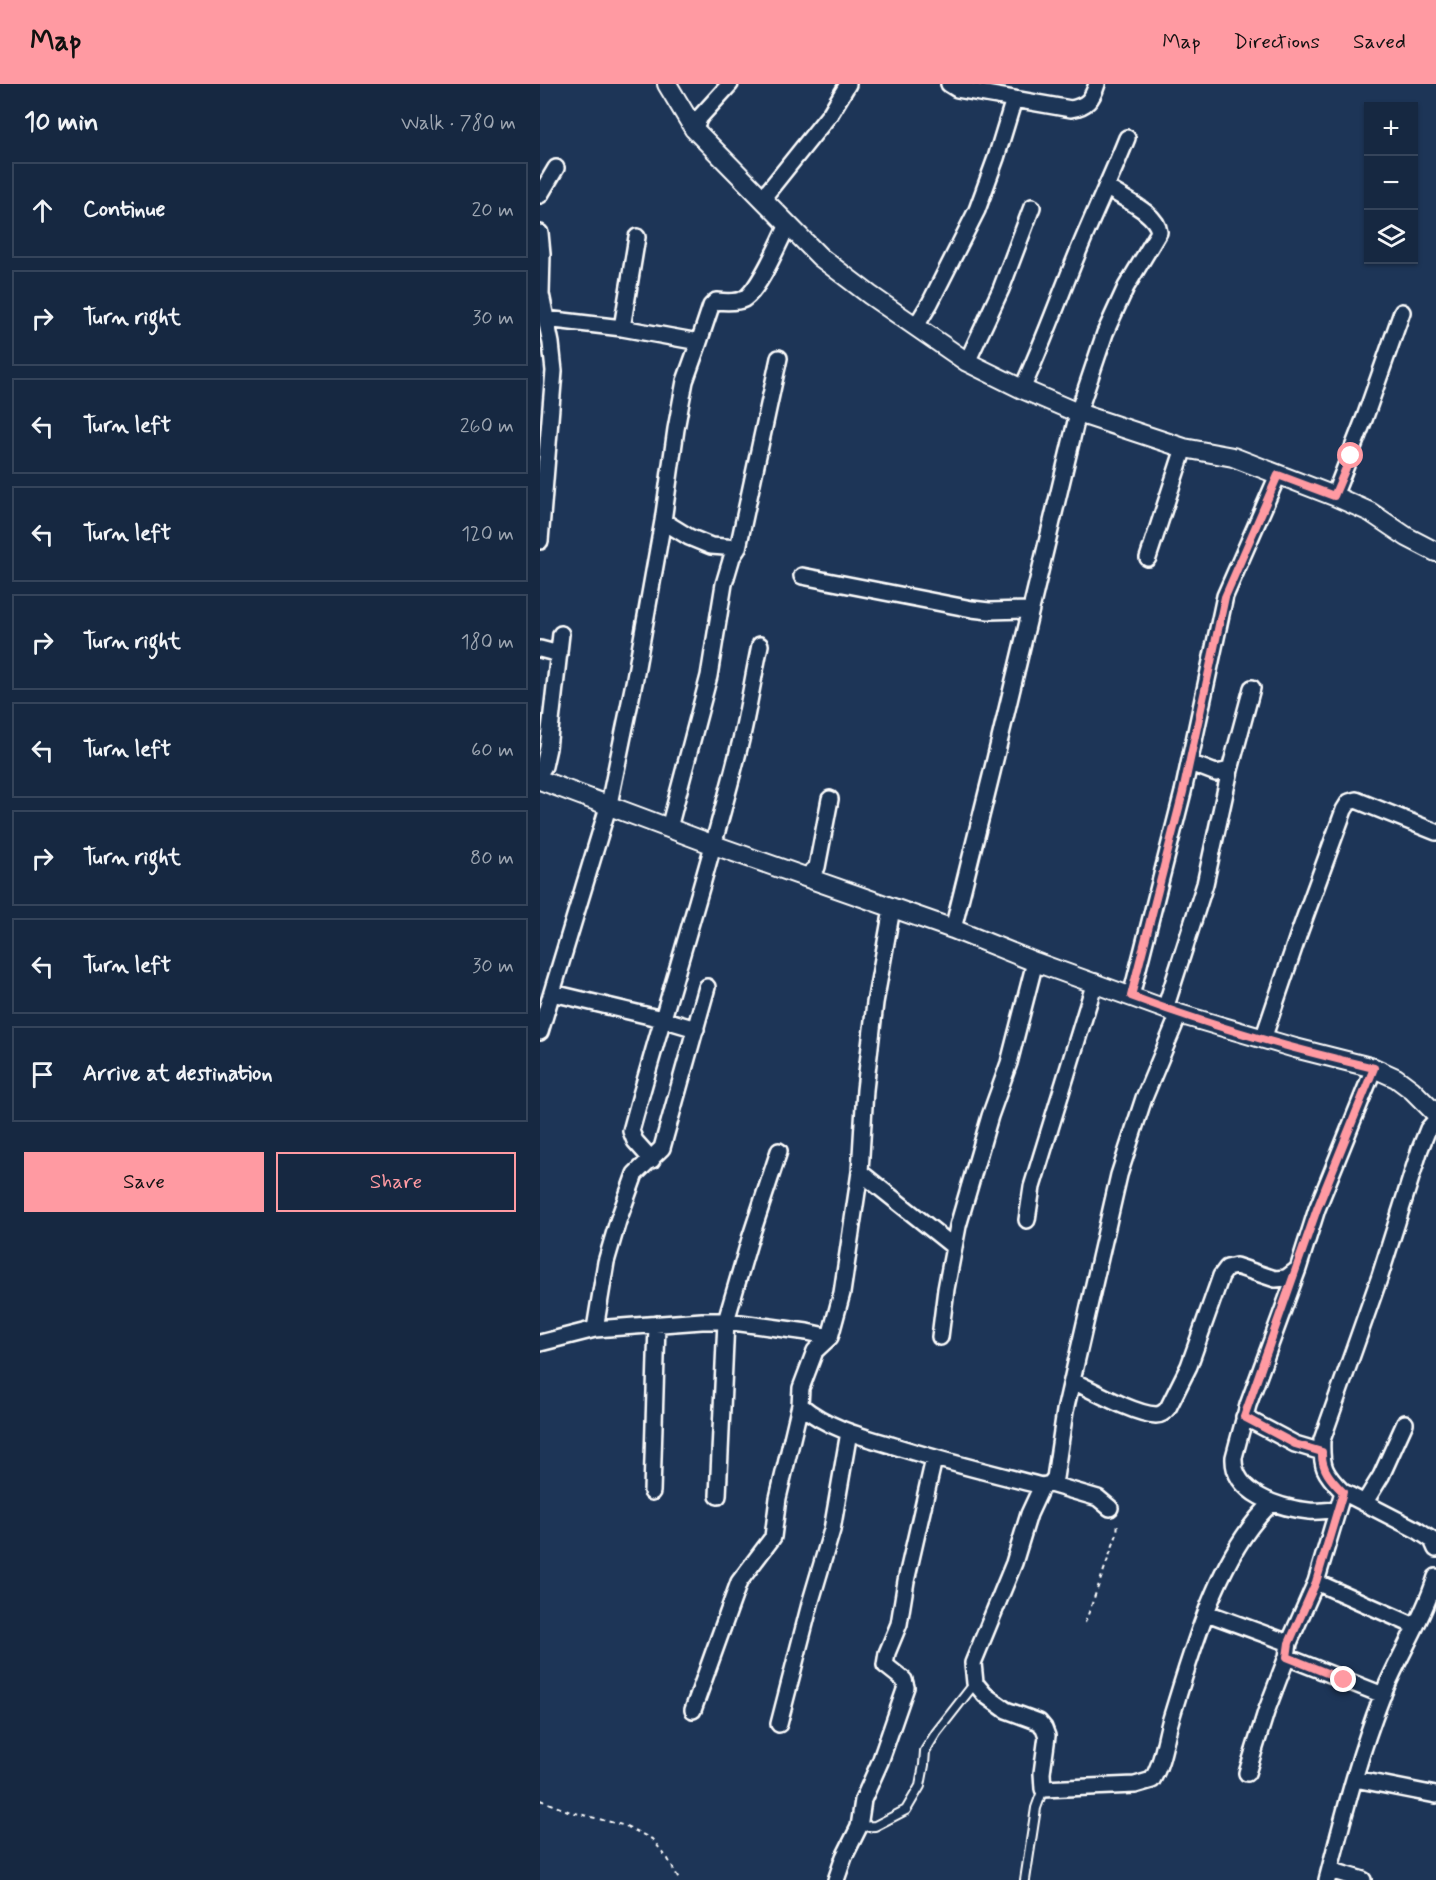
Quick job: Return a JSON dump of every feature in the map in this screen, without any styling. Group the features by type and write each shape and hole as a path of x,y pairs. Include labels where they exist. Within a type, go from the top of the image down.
{"street":[{"path":"667,84 694,129 820,257 967,362 1078,413 1184,448 1233,457 1334,496 1370,512 1407,537 1436,552"},
{"path":"694,129 700,117 730,84"},
{"path":"762,199 830,114 848,84"},
{"path":"949,84 957,89 1071,109 1081,108 1088,104 1096,84"},
{"path":"916,326 977,210 1014,99"},
{"path":"1022,389 1045,341 1077,255 1108,188 1127,138"},
{"path":"540,195 556,168"},
{"path":"952,929 1078,413 1105,333 1126,287 1159,232 1147,212 1108,188"},
{"path":"967,362 1001,289 1032,207"},
{"path":"540,1032 609,804 635,678 685,381 711,306 716,301 742,300 749,294 767,267 788,225"},
{"path":"540,233 542,294 554,371 540,541"},
{"path":"622,328 637,237"},
{"path":"1334,496 1402,312"},
{"path":"546,319 622,328 699,342"},
{"path":"669,828 709,676 724,584 732,557 738,548 779,358"},
{"path":"1148,558 1184,448"},
{"path":"1131,996 1190,763 1225,597 1278,475"},
{"path":"663,521 689,537 711,546 738,548"},
{"path":"802,576 972,609 1030,610"},
{"path":"540,772 544,766 548,748 561,634"},
{"path":"652,1160 635,1140 631,1131 714,845 741,742 760,645"},
{"path":"540,649 559,654"},
{"path":"1252,688 1172,1011 1119,1175 1065,1411 1055,1478 1046,1485 1029,1514 1014,1563 973,1663 975,1683 985,1695 1006,1710 1039,1722 1044,1728 1047,1736 1042,1773 1043,1789 1135,1785 1152,1780 1159,1769 1165,1739 1217,1588 1247,1530 1272,1503"},
{"path":"1190,763 1216,773 1230,770"},
{"path":"540,780 1172,1011 1263,1039 1374,1068 1396,1078 1436,1114"},
{"path":"806,877 817,867 830,799"},
{"path":"1263,1039 1298,936 1344,810 1349,802 1356,800 1436,831"},
{"path":"693,1710 739,1582 773,1537 778,1497 800,1405 801,1388 816,1351 830,1337 842,1293 860,1172 865,1090 875,1003 892,909"},
{"path":"940,1337 954,1247 990,1116 1009,1063 1035,962"},
{"path":"1027,1220 1032,1187 1095,982"},
{"path":"595,1329 606,1262 618,1221 635,1174 662,1148 707,987"},
{"path":"553,993 696,1029"},
{"path":"1337,1510 1310,1511 1272,1503 1240,1482 1233,1466 1244,1417 1298,1269 1317,1209 1374,1068"},
{"path":"1436,1120 1428,1129 1409,1181 1380,1276 1322,1440 1321,1460 1328,1477 1343,1492 1418,1530 1432,1540 1436,1549"},
{"path":"718,1496 726,1321 779,1152"},
{"path":"860,1172 954,1247"},
{"path":"1073,1381 1132,1408 1157,1415 1163,1414 1189,1366 1221,1276 1227,1268 1236,1266 1275,1279 1286,1278 1298,1269"},
{"path":"540,1343 595,1329 726,1321 830,1337"},
{"path":"652,1492 657,1324"},
{"path":"800,1405 813,1416 849,1432 934,1459 1098,1497 1110,1508"},
{"path":"1244,1417 1295,1444 1322,1452"},
{"path":"1365,1502 1381,1476 1405,1423"},
{"path":"779,1724 832,1530 849,1432"},
{"path":"836,1880 858,1827 863,1800 880,1762 906,1687 904,1680 885,1665 887,1653 899,1624 906,1581 934,1459"},
{"path":"1247,1773 1288,1650 1316,1582 1343,1492"},
{"path":"1363,1880 1328,1875 1366,1739 1383,1695 1415,1626 1433,1599 1436,1577"},
{"path":"1316,1582 1415,1626"},
{"path":"1207,1613 1383,1695"},
{"path":"1355,1779 1436,1795"}],"lane":[{"path":"858,1827 875,1826 906,1810 920,1786 925,1751 936,1733 975,1683"},
{"path":"1025,1880 1036,1808 1043,1789"}],"path":[{"path":"1084,1623 1117,1534 1118,1522 1110,1508"},
{"path":"540,1800 568,1811 626,1826 652,1839 668,1859 679,1880"}],"route":[{"path":"1344,1680 1287,1657 1289,1643 1316,1582 1343,1492 1328,1477 1321,1460 1322,1452 1295,1444 1244,1417 1298,1269 1317,1209 1374,1068 1263,1039 1179,1014 1131,996 1190,763 1225,597 1278,475 1334,496 1351,456"}]}
